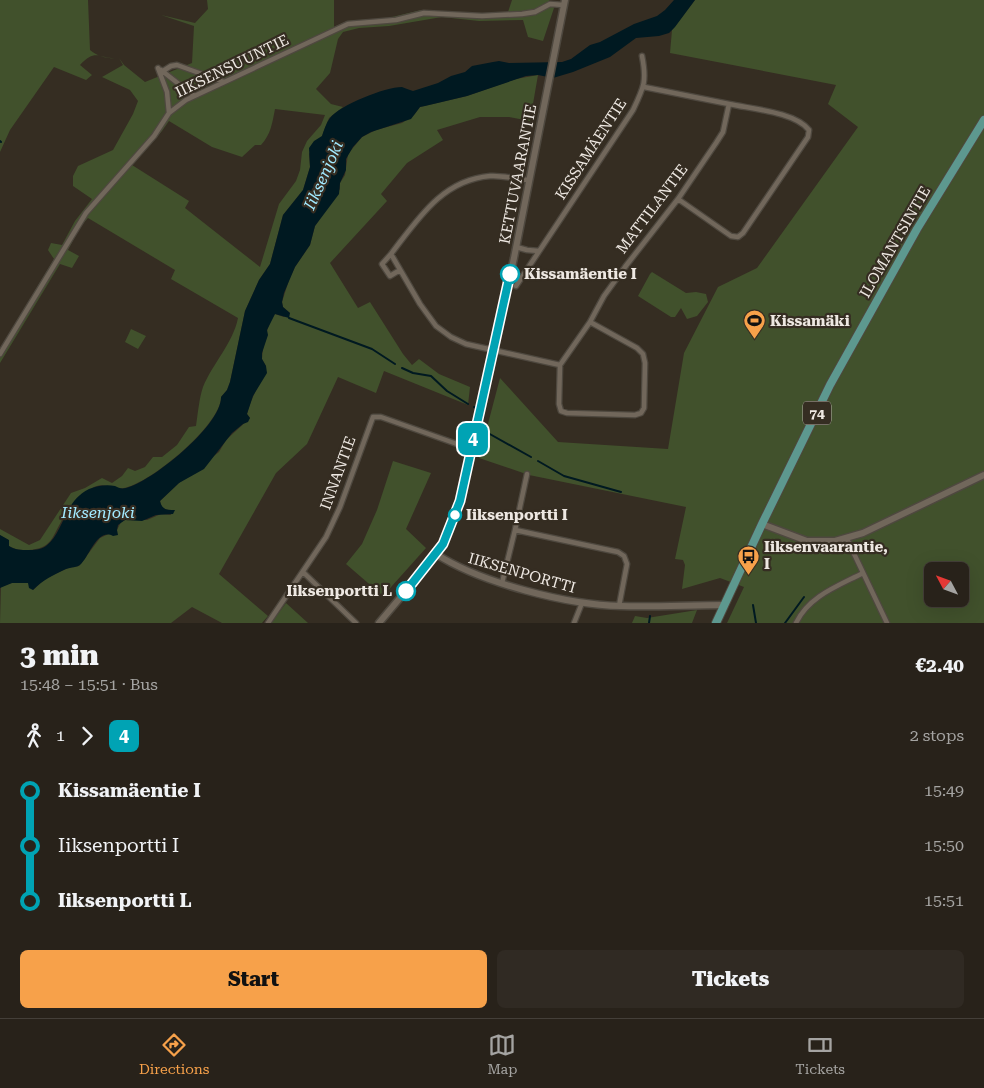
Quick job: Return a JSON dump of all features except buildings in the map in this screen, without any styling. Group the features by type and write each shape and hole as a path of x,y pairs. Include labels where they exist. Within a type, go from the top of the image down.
{"main road":[{"name":"ILOMANTSINTIE","path":"716,623 830,386 917,229 984,120"}],"street":[{"name":"KETTUVAARANTIE","path":"379,623 436,554 450,528 460,501 516,248 528,180 565,2"},
{"name":"IIKSENSUUNTIE","path":"0,354 86,213 154,136 177,106 202,91 348,24 396,20 424,13 482,16 513,15 535,12 550,4 565,2"},
{"name":"KISSAMÄENTIE","path":"516,286 633,110 644,87 645,71 642,56"},
{"path":"163,71 177,65 225,82"},
{"path":"169,114 167,92 158,68 194,96"},
{"path":"644,87 793,117 804,124 809,130 808,137 743,233 738,237 731,236 678,199"},
{"name":"MATTILANTIE","path":"560,364 590,322 604,296 678,199 723,132 729,104"},
{"path":"400,270 390,276 382,264 429,206 451,188 466,181 491,176 528,180"},
{"path":"516,248 539,251"},
{"path":"391,254 420,304 436,326 450,337 466,344 560,364 559,404 561,411 567,413 635,415 641,413 644,408 645,362 643,354 637,348 590,322"},
{"name":"INNANTIE","path":"268,623 304,573 326,538 340,507 373,417 381,417 471,449"},
{"path":"502,583 527,474"},
{"path":"762,524 808,541 835,541 863,533 984,475"},
{"path":"515,530 618,552 624,556 627,564 619,606"},
{"path":"847,538 887,623"},
{"name":"IIKSENPORTTI","path":"436,554 463,570 502,583 582,603 619,606 724,605"},
{"path":"304,573 356,623"},
{"path":"796,623 805,609 821,595 863,573"},
{"path":"574,623 582,603"}],"green space":[{"path":"0,0 88,0 90,50 100,56 90,57 80,65 92,75 86,80 54,67 10,130 0,152"},
{"path":"207,0 334,0 334,27 347,21 388,18 421,10 479,14 508,12 512,0 549,0 554,8 543,41 528,37 523,20 479,21 442,17 389,26 359,28 343,32 338,39 330,73 316,89 331,104 343,107 329,118 322,136 309,154 310,167 303,190 283,215 270,264 259,280 245,311 230,382 210,422 183,451 166,465 136,484 124,488 102,485 94,487 64,517 47,545 36,549 16,549 9,546 8,540 0,535 0,529 29,545 40,540 71,493 85,488 102,478 112,483 122,476 128,468 135,471 145,467 153,457 162,457 177,445 189,427 196,426 203,387 232,336 238,318 171,279 175,270 88,218 80,227 68,250 79,256 72,268 60,264 0,363 0,349 54,259 48,250 51,243 62,245 75,221 92,199 73,186 73,176 78,166 113,150 133,114 138,101 130,90 102,77 123,65 119,58 124,65 145,82 192,63 194,26 161,15 195,23 208,9","holes":["275,109 325,115 321,125 307,141 302,152 300,170 296,181 279,204 260,267 185,208 189,201 132,165 169,121 212,147 242,157 255,145 261,145 267,137"]},
{"path":"695,0 984,0 984,623 727,623 744,587 720,578 682,589 685,565 683,560 675,559 686,507 529,475 479,458 500,378 558,442 668,449 684,353 718,287 757,268 858,127 828,104 836,85 670,53 672,30"},
{"path":"538,75 530,121 509,117 480,117 437,130 443,140 407,163 381,194 387,201 330,263 358,308 370,302 412,365 419,359 439,374 470,387 468,405 384,371 376,393 338,377 307,444 276,473 219,574 268,616 262,623 222,623 192,607 171,623 0,623 1,586 12,583 29,583 33,590 46,578 68,568 79,566 100,538 117,530 121,522 125,520 147,520 161,514 171,515 169,510 162,506 160,501 179,483 219,452 226,440 250,418 247,414 266,366 262,359 264,341 270,323 275,314 284,317 290,313 283,307 282,302 289,280 295,267 310,245 315,226 340,189 340,183 345,175 348,154 362,137 376,130 402,123 414,115 420,107 467,96 516,79"},
{"path":"652,272 686,293 706,294 708,302 697,316 687,319 681,308 675,317 671,317 638,296"},
{"path":"131,329 146,336 138,349 125,342"},
{"path":"393,461 431,473 406,529 426,548 383,596 346,564 362,544 377,510"},
{"path":"286,603 308,623 271,623"},
{"path":"697,610 692,623 632,623 635,616 647,618"}],"water":[{"name":"Iiksenjoki","path":"674,0 695,0 669,33 636,38 610,57 553,78 538,75 526,76 467,96 420,107 411,119 371,132 362,137 346,159 346,170 340,183 339,194 315,226 310,245 295,267 284,293 283,307 290,313 289,318 275,314 267,330 268,335 262,359 267,373 253,396 247,414 250,418 248,422 232,433 204,469 179,483 160,501 165,509 175,510 173,514 156,515 142,521 125,520 118,525 118,535 102,536 98,539 79,565 52,576 33,590 29,588 28,583 12,583 0,588 0,535 9,540 9,546 16,549 32,550 46,546 57,533 69,509 80,495 98,486 112,485 126,488 138,484 184,451 210,422 230,382 245,311 259,280 270,264 283,215 303,190 310,167 309,148 314,141 322,136 327,122 335,113 353,102 374,93 402,87 413,91 465,72 472,66 499,61 509,63 562,62 571,59 590,45 600,42 634,24 657,16"}],"waterway":[{"path":"289,318 372,349 395,364"},
{"path":"402,368 413,373 431,376 447,391 468,404"},
{"path":"481,429 484,413"},
{"path":"488,433 531,457"},
{"path":"538,461 564,476 621,492"},
{"path":"785,623 804,597"},
{"path":"753,605 756,623"},
{"path":"649,623 650,616"}],"bus line":[{"name":"4","path":"406,591 443,544 460,501 510,274"}],"place":[{"name":"Kissamäentie I","path":"510,274"},
{"name":"Kissamäki","path":"754,340"},
{"name":"Iiksenportti I","path":"455,515"},
{"name":"Iiksenvaarantie, I","path":"748,575"},
{"name":"Iiksenportti L","path":"406,591"}]}
